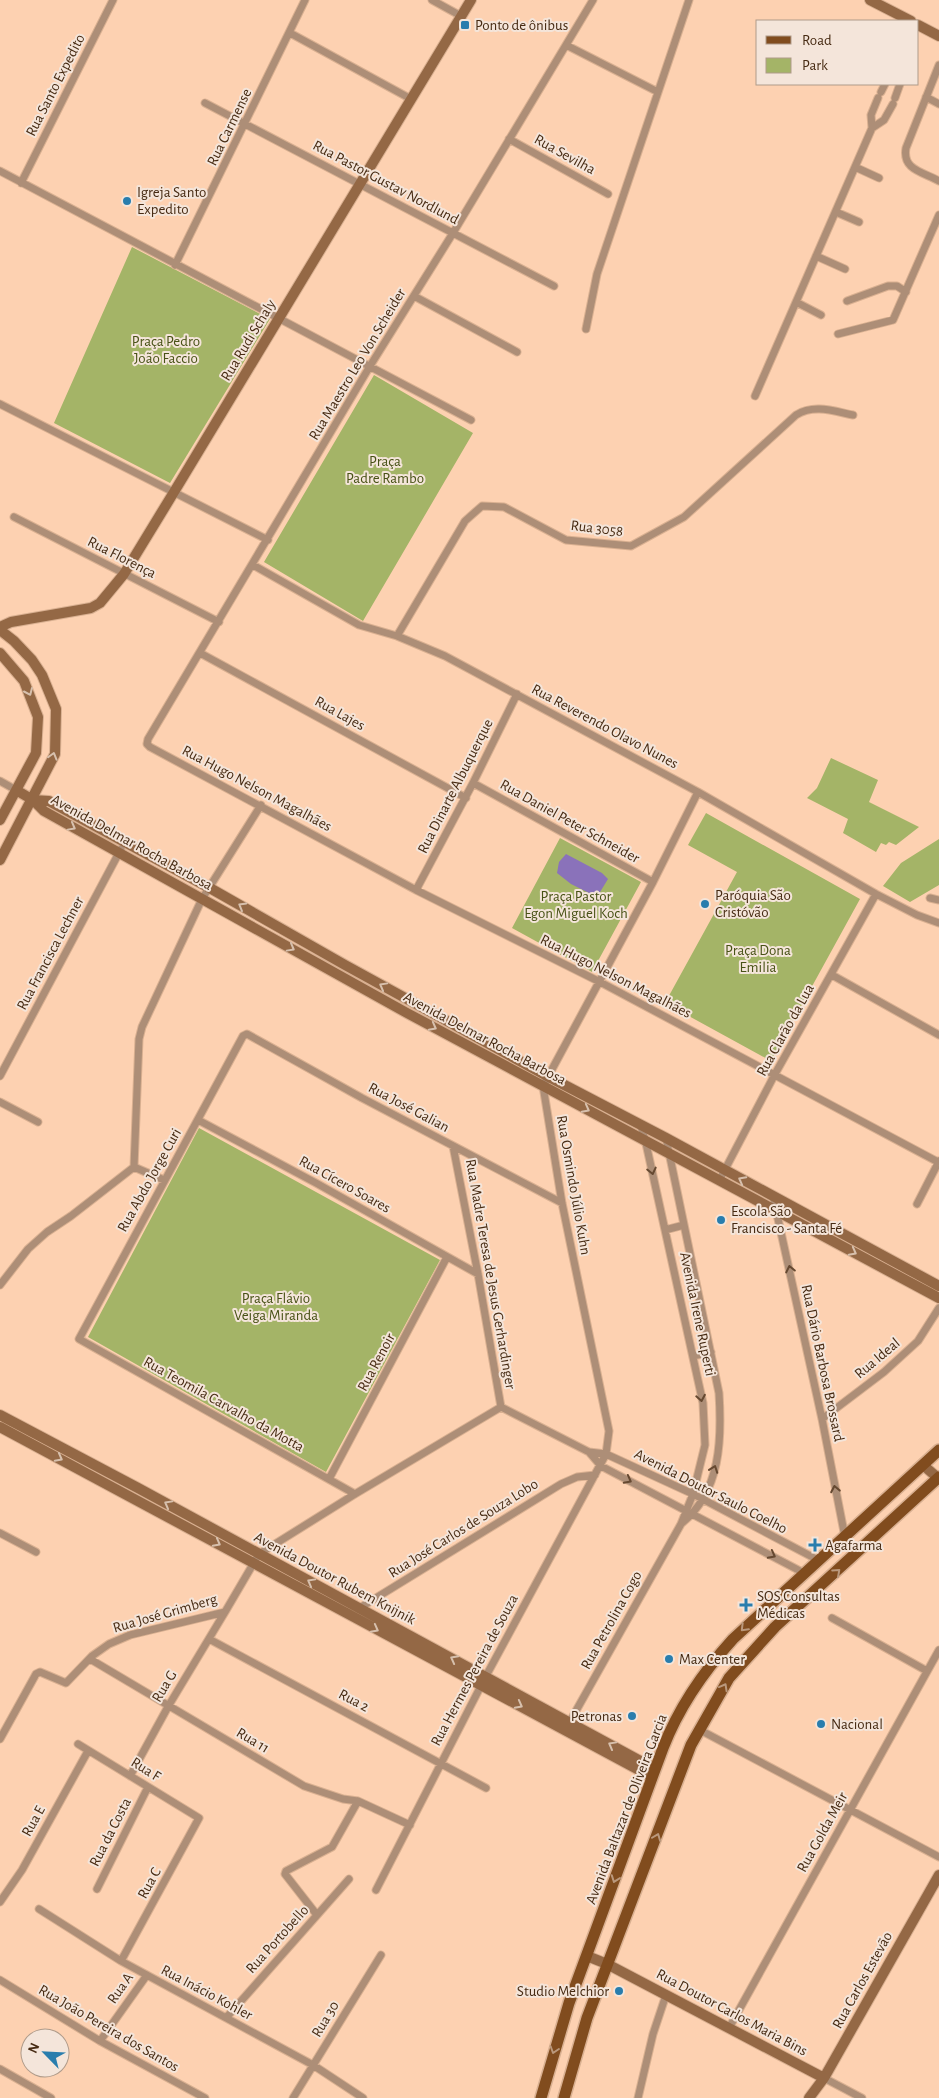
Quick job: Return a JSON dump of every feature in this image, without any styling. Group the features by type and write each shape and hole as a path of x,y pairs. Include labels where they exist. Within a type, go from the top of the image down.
{"main road":[{"name":"Avenida Baltazar de Oliveira Garcia","path":"541,2098 567,2010 586,1956 653,1773 671,1728 682,1707 713,1662 756,1616 939,1450"},
{"path":"564,2098 587,2018 691,1745 729,1678 774,1627 939,1478"}],"street":[{"name":"Rua Santo Expedito","path":"21,183 113,0"},
{"name":"Rua Carmense","path":"175,266 306,0"},
{"path":"432,0 461,16"},
{"name":"Rua Rudi Schaly","path":"0,629 11,622 91,608 108,595 124,574 471,0"},
{"name":"Rua Maestro Leo Von Scheider","path":"147,744 148,739 370,366 453,233 593,0"},
{"path":"586,329 597,274 689,0"},
{"path":"870,0 909,20"},
{"path":"919,26 939,36"},
{"path":"290,33 411,99"},
{"path":"566,45 658,92"},
{"path":"939,65 906,148 904,158 908,165 939,181"},
{"path":"755,396 872,128 871,115 885,85"},
{"path":"872,128 884,120 900,85"},
{"path":"926,97 939,104"},
{"name":"Rua Pastor Gustav Nordlund","path":"205,102 554,286"},
{"name":"Rua Sevilha","path":"509,139 608,194"},
{"path":"855,167 879,178"},
{"path":"0,171 175,266 471,420"},
{"path":"836,212 860,222"},
{"path":"838,334 893,320 939,215"},
{"path":"816,256 845,269"},
{"path":"847,301 888,286 896,286 906,292"},
{"path":"414,296 516,352"},
{"path":"796,302 821,314"},
{"path":"0,404 268,540"},
{"name":"Rua 3058","path":"397,636 465,521 482,506 504,507 566,540 630,546 684,517 796,415 805,409 817,408 853,415"},
{"name":"Rua Florença","path":"14,517 219,622"},
{"name":"Rua Reverendo Olavo Nunes","path":"253,565 359,625 397,636 445,656 698,792 876,894 917,915 939,923"},
{"path":"0,629 32,660 42,675 56,709 55,754 33,800 0,860"},
{"path":"0,653 24,681 38,717 36,753 0,820"},
{"name":"Rua Lajes","path":"200,653 466,798"},
{"name":"Rua Dinarte Albuquerque","path":"416,890 474,783 517,694"},
{"name":"Rua Hugo Nelson Magalhães","path":"147,744 416,890 600,982 939,1162"},
{"path":"0,781 33,800"},
{"name":"Rua Daniel Peter Schneider","path":"474,783 653,882"},
{"path":"543,1086 653,882 698,792"},
{"name":"Avenida Delmar Rocha Barbosa","path":"33,800 49,801 208,887 549,1077 640,1124 939,1286"},
{"name":"Avenida Delmar Rocha Barbosa","path":"33,800 44,812 543,1086 939,1298"},
{"path":"0,1285 28,1249 47,1232 72,1216 134,1167 142,1026 202,898 261,805"},
{"name":"Rua Francisca Lechner","path":"0,1076 125,842"},
{"name":"Rua Clarão da Lua","path":"719,1181 775,1074 876,894"},
{"path":"930,898 939,900"},
{"path":"832,975 939,1035"},
{"name":"Rua Abdo Jorge Curi","path":"79,1339 245,1034"},
{"name":"Rua José Galian","path":"245,1034 562,1203"},
{"name":"Rua Osmindo Júlio Kuhn","path":"543,1086 562,1203 609,1431 606,1454 601,1466"},
{"path":"0,1102 38,1122"},
{"name":"Rua Cícero Soares","path":"198,1120 316,1183 478,1274"},
{"name":"Avenida Irene Ruperti","path":"640,1124 703,1403 704,1445 693,1494 685,1510"},
{"name":"Avenida Irene Ruperti","path":"666,1138 719,1393 721,1442 718,1458 703,1499 694,1514"},
{"name":"Rua Madre Teresa de Jesus Gerhardinger","path":"453,1146 478,1274 501,1408"},
{"path":"917,1204 939,1162"},
{"path":"134,1167 164,1180"},
{"name":"Rua Dário Barbosa Brossard","path":"773,1196 822,1419 845,1537"},
{"path":"665,1230 684,1226"},
{"name":"Rua Renoir","path":"329,1479 447,1257"},
{"name":"Rua Ideal","path":"822,1419 884,1372 918,1341 939,1308"},
{"name":"Rua Teomila Carvalho da Motta","path":"79,1339 355,1494"},
{"path":"692,1356 711,1352"},
{"name":"Avenida Doutor Saulo Coelho","path":"501,1408 589,1452 606,1454 693,1494 818,1560"},
{"name":"Rua José Grimberg","path":"0,1739 36,1674 40,1672 66,1683 90,1659 109,1644 130,1635 225,1612 256,1558 355,1494 501,1408"},
{"name":"Avenida Doutor Rubem Knijnik","path":"0,1415 133,1498 359,1608 483,1681"},
{"name":"Avenida Doutor Rubem Knijnik","path":"0,1427 44,1444 138,1488 349,1614 483,1681 653,1773"},
{"name":"Avenida Doutor Saulo Coelho","path":"589,1452 601,1466 804,1573"},
{"path":"923,1465 939,1478"},
{"name":"Rua Hermes Pereira de Souza","path":"376,1890 483,1681 601,1466"},
{"name":"Rua José Carlos de Souza Lobo","path":"349,1614 561,1484 595,1474"},
{"path":"133,1498 138,1488"},
{"name":"Rua Petrolina Cogo","path":"567,1726 681,1524 685,1510"},
{"name":"Rua Petrolina Cogo","path":"681,1524 694,1514"},
{"path":"0,1533 36,1552"},
{"name":"Rua G","path":"130,1776 169,1705 225,1612"},
{"path":"832,1618 927,1671"},
{"name":"Rua 2","path":"209,1639 442,1762 486,1788"},
{"name":"Rua Golda Meir","path":"729,2028 939,1650"},
{"name":"Rua 11","path":"90,1659 304,1786 343,1799 358,1801 410,1825"},
{"path":"700,1730 939,1856"},
{"name":"Rua F","path":"78,1744 199,1818"},
{"name":"Rua E","path":"0,1902 22,1870 88,1751"},
{"name":"Rua da Costa","path":"97,1889 148,1788"},
{"path":"317,1915 285,1874 286,1871 332,1847 358,1801"},
{"name":"Rua C","path":"121,1961 199,1818"},
{"name":"Rua Carlos Estevão","path":"809,2098 824,2078 939,1875"},
{"name":"Rua Portobello","path":"226,2018 350,1879"},
{"name":"Rua Inácio Kohler","path":"39,1908 121,1961 313,2065 363,2098"},
{"name":"Rua 30","path":"293,2098 381,1955"},
{"name":"Rua Doutor Carlos Maria Bins","path":"586,1956 607,1964 862,2098"},
{"name":"Rua A","path":"100,2041 146,1975"},
{"name":"Rua João Pereira dos Santos","path":"0,1980 100,2041 205,2098"},
{"path":"638,2098 653,2034 666,1995"},
{"path":"0,2069 51,2098"}],"green space":[{"name":"Praça Pedro João Faccio","path":"132,247 270,319 170,483 54,423"},
{"name":"Praça Padre Rambo","path":"374,375 473,433 363,621 264,562"},
{"path":"831,758 878,780 869,802 919,827 896,845 889,842 886,845 881,843 876,852 843,833 848,819 807,798 817,788"},
{"name":"Praça Dona Emilia","path":"706,813 860,899 771,1061 665,1003 737,872 688,845"},
{"name":"Praça Pastor Egon Miguel Koch","path":"560,838 641,882 592,972 512,928"},
{"path":"939,839 939,885 910,902 883,886 901,863"},
{"name":"Praça Flávio Veiga Miranda","path":"199,1128 440,1260 326,1472 88,1337"}],"shaded area":[{"path":"566,854 602,873 608,879 597,897 571,884 557,873 559,862"}],"place":[{"name":"Ponto de ônibus","path":"465,25"},
{"name":"Igreja Santo Expedito","path":"127,201"},
{"name":"Paróquia São Cristóvão","path":"705,904"},
{"name":"Escola São Francisco - Santa Fé","path":"721,1220"},
{"name":"Agafarma","path":"815,1545"},
{"name":"SOS Consultas Médicas","path":"746,1605"},
{"name":"Max Center","path":"669,1659"},
{"name":"Petronas","path":"632,1716"},
{"name":"Nacional","path":"821,1724"},
{"name":"Studio Melchior","path":"619,1991"}]}
